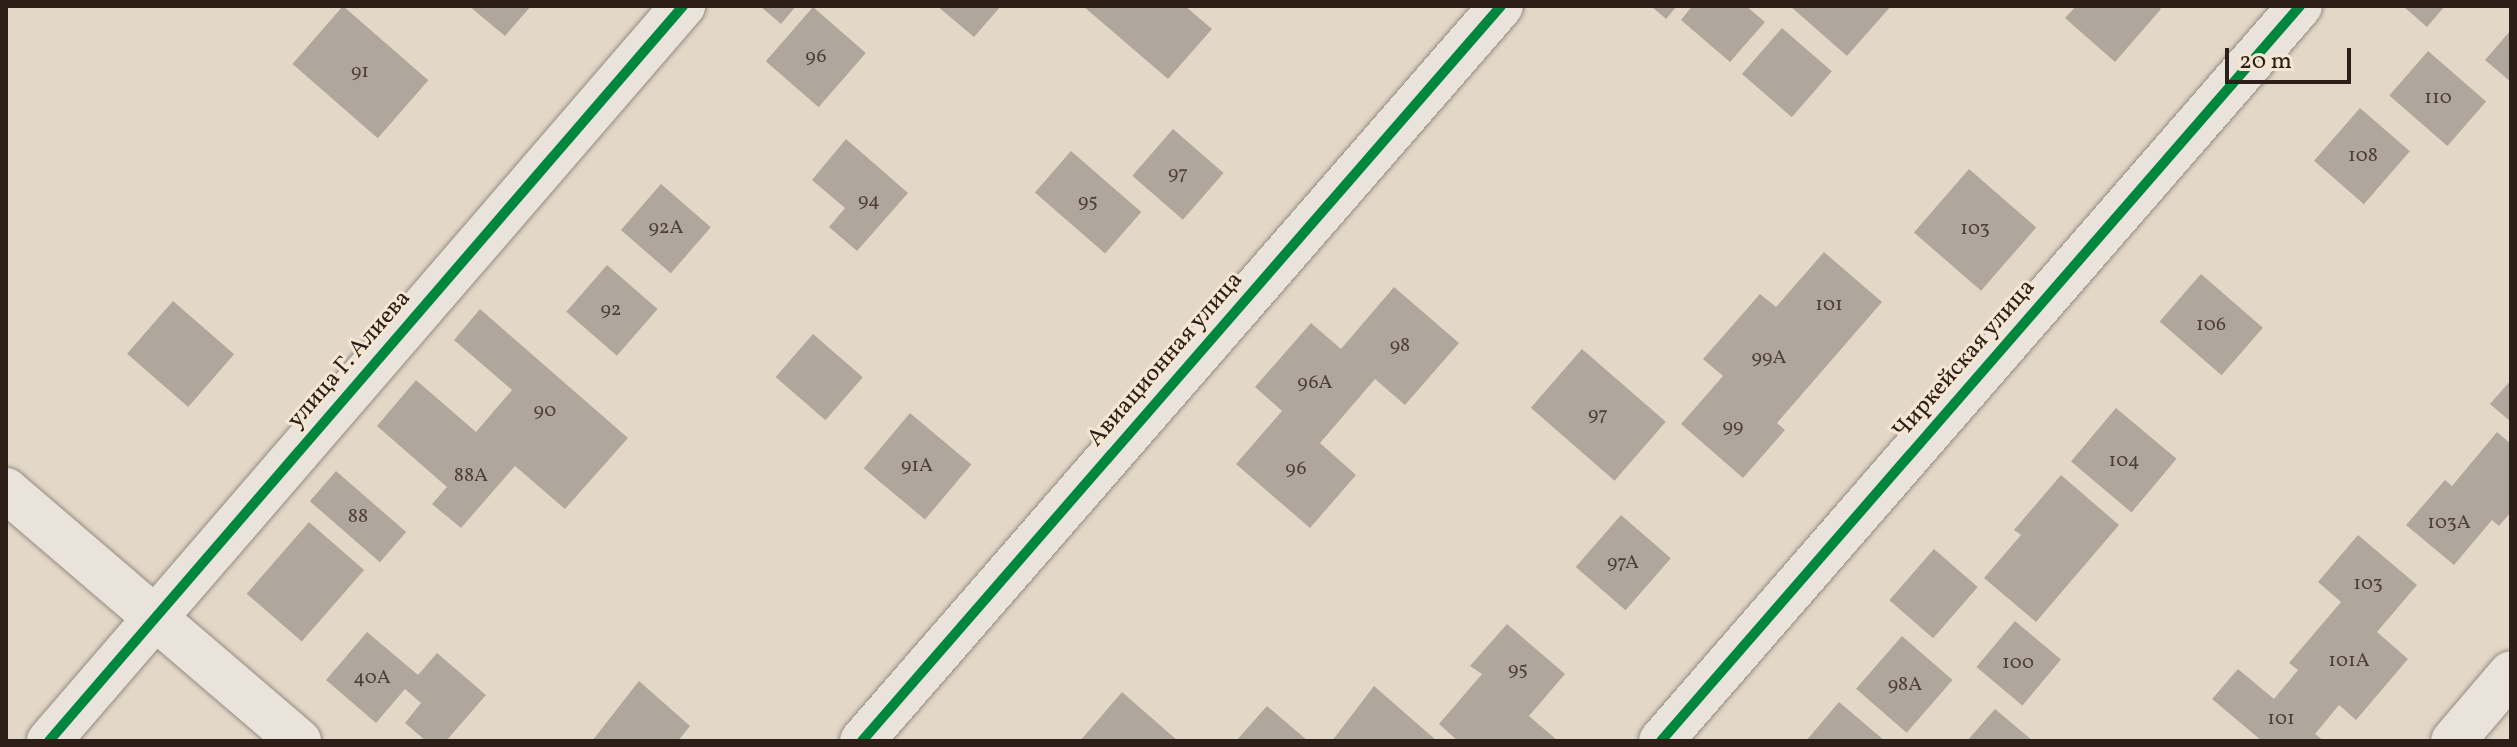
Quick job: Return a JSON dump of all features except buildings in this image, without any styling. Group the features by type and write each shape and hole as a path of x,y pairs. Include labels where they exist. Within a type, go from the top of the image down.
{"street":[{"name":"улица Г. Алиева","path":"49,741 683,6"},
{"name":"Авиационная улица","path":"862,741 1501,6"},
{"name":"Чиркейская улица","path":"1661,741 2300,6"},
{"path":"6,490 299,741"},
{"path":"2453,741 2511,673"}],"cycle path":[{"path":"49,741 683,6"},
{"path":"862,741 1501,6"},
{"path":"1661,741 2300,6"}]}
